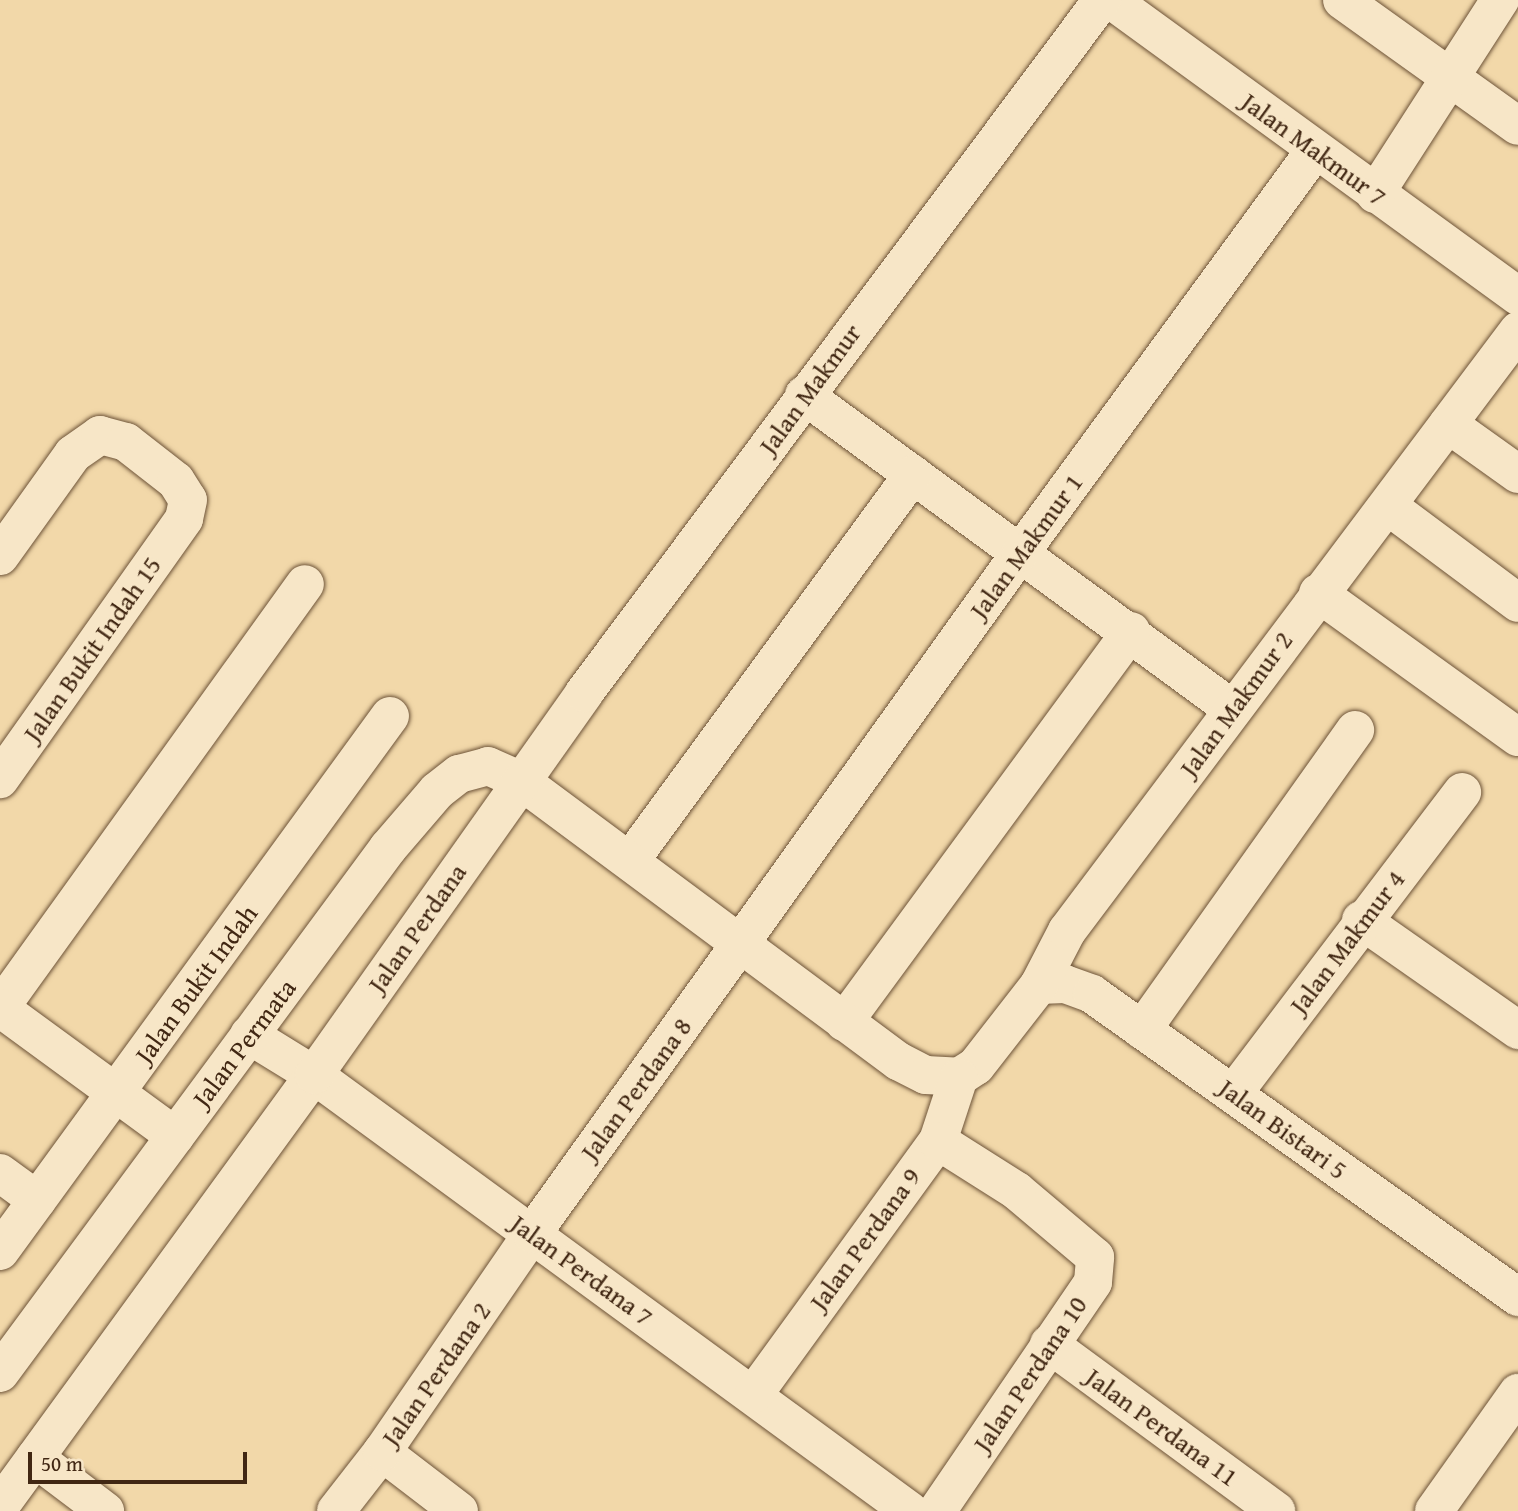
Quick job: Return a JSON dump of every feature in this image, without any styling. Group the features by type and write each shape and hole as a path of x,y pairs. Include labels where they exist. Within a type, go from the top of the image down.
{"street":[{"name":"Jalan Makmur","path":"521,780 804,395 1102,0"},
{"name":"Jalan Makmur 7","path":"1111,0 1315,151 1518,296"},
{"path":"1342,0 1518,126"},
{"path":"1375,194 1448,76 1500,0"},
{"name":"Jalan Makmur 1","path":"741,943 1021,552 1315,151"},
{"name":"Jalan Makmur 2","path":"959,1077 976,1066 1039,985 1067,931 1231,708 1388,506 1518,331"},
{"path":"804,395 1131,631 1231,708"},
{"path":"1448,424 1518,474"},
{"name":"Jalan Bukit Indah 15","path":"0,556 73,454 100,435 126,442 176,481 188,500 184,519 0,779"},
{"path":"630,861 914,474"},
{"path":"1388,506 1518,603"},
{"path":"175,1136 0,1008 304,584"},
{"path":"1318,593 1518,737"},
{"path":"844,1022 1131,631"},
{"name":"Jalan Bukit Indah","path":"0,1251 390,716"},
{"path":"1142,1030 1355,730"},
{"name":"Jalan Permata","path":"4,1361 388,848 437,791 459,774 488,766 521,780"},
{"path":"521,780 844,1022 917,1070 959,1077"},
{"name":"Jalan Perdana","path":"0,1506 314,1075 521,780"},
{"name":"Jalan Makmur 4","path":"1233,1094 1362,920 1462,792"},
{"path":"1362,920 1518,1030"},
{"name":"Jalan Perdana 8","path":"532,1234 741,943"},
{"name":"Jalan Bistari 5","path":"1039,985 1065,984 1092,994 1518,1297"},
{"name":"Jalan Perdana 7","path":"249,1035 314,1075 911,1509"},
{"name":"Jalan Perdana 9","path":"754,1394 938,1141 959,1077"},
{"name":"Jalan Perdana 10","path":"911,1509 1049,1344 1093,1282 1095,1258 1085,1245 1017,1191 938,1141"},
{"path":"0,1173 37,1200"},
{"name":"Jalan Perdana 2","path":"336,1511 382,1452 532,1234"},
{"name":"Jalan Perdana 11","path":"1049,1344 1276,1511"},
{"path":"1434,1511 1505,1435 1518,1393"},
{"path":"382,1452 459,1511"},
{"path":"34,1458 105,1511"}]}
